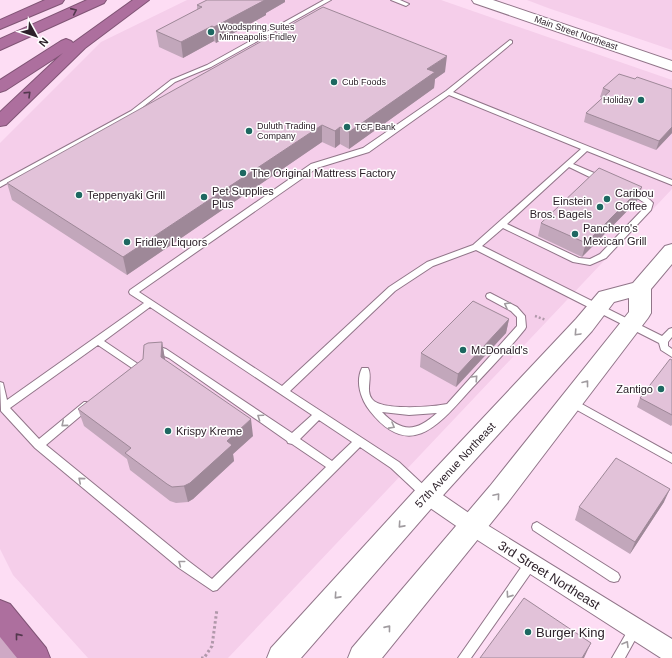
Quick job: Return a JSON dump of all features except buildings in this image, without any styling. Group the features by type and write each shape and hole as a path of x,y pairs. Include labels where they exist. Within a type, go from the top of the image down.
{"highway":[{"path":"0,25 57,0"},
{"path":"0,44 99,0"},
{"path":"0,87 56,50 141,0"},
{"path":"0,121 80,45 141,0"},
{"path":"0,96 56,50"},
{"path":"0,614 36,658"}],"main road":[{"path":"0,649 9,658"}],"street":[{"name":"Main Street Northeast","path":"479,0 672,66"},
{"path":"363,658 472,526 640,313 640,288 672,251"},
{"name":"57th Avenue Northeast","path":"282,658 427,495 608,297 640,288"},
{"name":"3rd Street Northeast","path":"427,495 472,526 670,652"}],"lane":[{"path":"0,185 133,112 173,81 209,66 328,0"},
{"path":"394,0 406,4"},
{"path":"427,495 395,465 133,292 314,166 366,150 448,92 510,42"},
{"path":"448,92 672,182"},
{"path":"283,391 392,289 430,264 476,247 586,148"},
{"path":"502,225 576,260 586,263 596,261 603,256 647,210 649,203 645,199 568,164"},
{"path":"476,247 663,341"},
{"path":"365,370 364,392 368,402 386,423 393,428 402,431 413,431 424,428 449,407 522,327 521,316 514,309 490,296"},
{"path":"4,408 150,304"},
{"path":"663,341 672,331"},
{"path":"98,341 132,368 150,355 163,351 332,466"},
{"path":"663,341 664,348 672,354"},
{"path":"0,386 4,408 39,445 183,564 213,586 332,466 359,441"},
{"path":"39,445 93,400"},
{"path":"368,402 375,406 387,409 429,411 449,407"},
{"path":"571,402 672,459"},
{"path":"292,440 318,415"},
{"path":"537,527 614,577"},
{"path":"464,658 531,563"},
{"path":"618,658 635,629"}],"path":[{"path":"201,658 204,658 212,646 217,609"}],"shaded area":[{"path":"187,0 441,0 672,80 672,189 228,658 88,658 13,575 0,549 0,143 101,42"},
{"path":"527,0 672,0 672,50 548,8"}],"place":[{"name":"Woodspring Suites Minneapolis Fridley","path":"211,32"},
{"name":"Cub Foods","path":"334,82"},
{"name":"Holiday","path":"641,100"},
{"name":"TCF Bank","path":"347,127"},
{"name":"Duluth Trading Company","path":"249,131"},
{"name":"The Original Mattress Factory","path":"243,173"},
{"name":"Teppenyaki Grill","path":"79,195"},
{"name":"Pet Supplies Plus","path":"204,197"},
{"name":"Caribou Coffee","path":"607,199"},
{"name":"Einstein Bros. Bagels","path":"600,207"},
{"name":"Panchero's Mexican Grill","path":"575,234"},
{"name":"Fridley Liquors","path":"127,242"},
{"name":"McDonald's","path":"463,350"},
{"name":"Zantigo","path":"661,389"},
{"name":"Krispy Kreme","path":"168,431"},
{"name":"Burger King","path":"528,632"}]}
